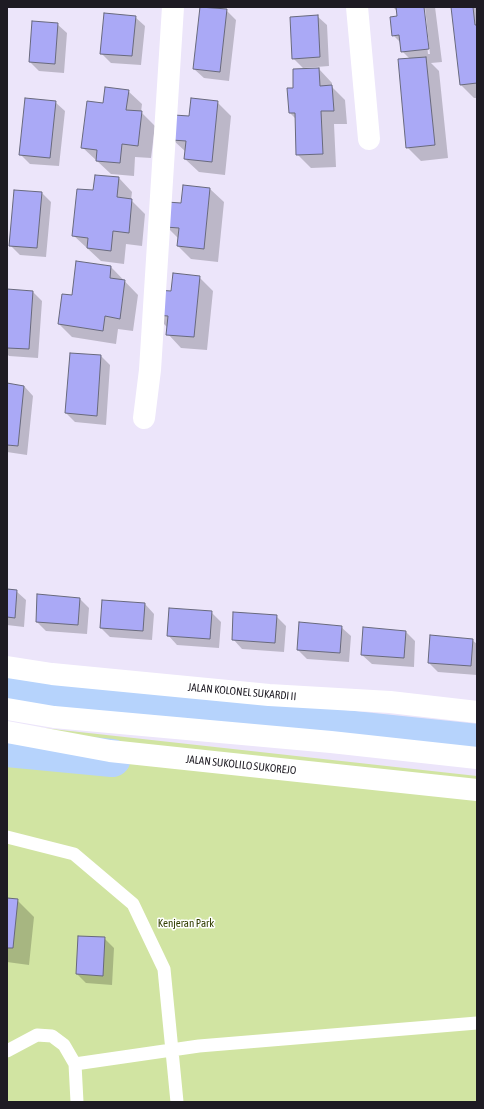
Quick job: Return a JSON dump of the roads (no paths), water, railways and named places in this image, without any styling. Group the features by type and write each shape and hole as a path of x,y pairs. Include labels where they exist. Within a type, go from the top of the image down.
{"street":[{"path":"144,418 150,370 173,7"},
{"path":"356,7 369,138"},
{"name":"JALAN KOLONEL SUKARDI II","path":"7,667 52,674 254,693 390,702 477,712"},
{"path":"7,709 54,717 331,742 477,758"},
{"name":"JALAN SUKOLILO SUKOREJO","path":"7,732 110,751 477,790"},
{"path":"328,774 331,742"}],"lane":[{"path":"7,837 74,854 133,904 164,969 177,1102"},
{"path":"76,1064 173,1049 477,1023"},
{"path":"7,1051 38,1035 52,1036 64,1045 76,1064 77,1102"}],"waterway":[{"path":"7,690 95,703 477,743"},
{"path":"7,748 112,758"}],"park label":[{"name":"Kenjeran Park","path":"186,924"}]}
